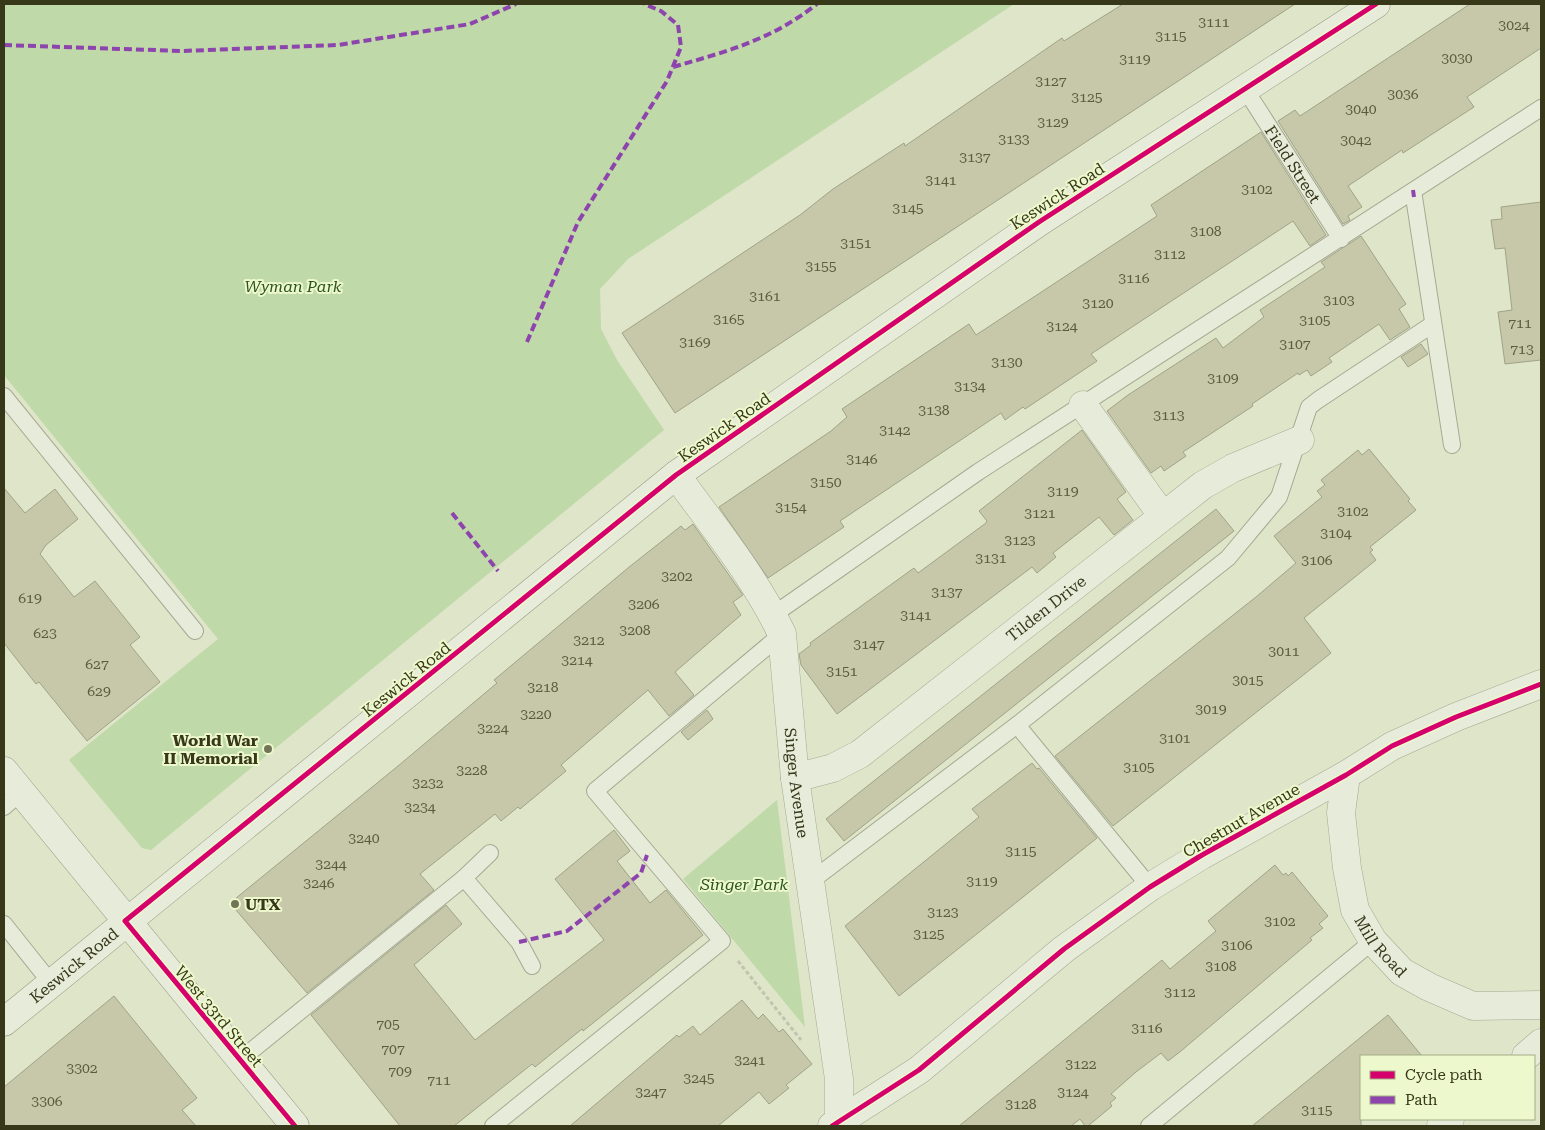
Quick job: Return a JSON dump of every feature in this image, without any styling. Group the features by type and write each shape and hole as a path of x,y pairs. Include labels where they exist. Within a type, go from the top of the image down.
{"street":[{"name":"Keswick Road","path":"4,1022 676,475 1039,222 1376,4"},
{"path":"1083,405 1162,515"},
{"name":"Tilden Drive","path":"795,778 833,768 860,754 1162,515 1203,485 1233,468 1300,440"},
{"name":"Singer Avenue","path":"676,475 742,566 777,625 795,778 840,1079 837,1124"},
{"name":"Chestnut Avenue","path":"837,1124 920,1070 1064,949 1150,887 1202,855 1346,775 1392,746 1456,716 1541,684"},
{"name":"West 33rd Street","path":"4,771 13,799 125,922 294,1126"},
{"name":"Mill Road","path":"1346,775 1341,814 1347,868 1355,910 1373,941 1402,972 1429,987 1473,1006 1541,1005"},
{"path":"1527,1055 1541,1044"}],"lane":[{"name":"Field Street","path":"1245,89 1341,239"},
{"path":"493,1126 722,941 594,791 777,625 978,472 1541,108"},
{"path":"1414,197 1452,445"},
{"path":"811,881 1017,725 1228,558 1280,496 1300,440 1309,407 1433,324"},
{"path":"4,396 195,631"},
{"path":"1017,725 1150,887"},
{"path":"240,1060 464,878 490,853"},
{"path":"464,878 519,942 532,966"},
{"path":"4,924 51,983"},
{"path":"1149,1126 1373,941"}],"path":[{"path":"722,941 805,1046"}],"green space":[{"name":"Wyman Park","path":"4,4 1014,4 628,259 600,289 601,329 617,360 664,430 151,850 142,848 69,760 218,639 4,375"},
{"name":"Singer Park","path":"777,800 805,1027 683,879"}],"building":[{"path":"1123,4 1295,4 675,413 622,333 800,215 833,189 904,143 905,146 1062,38 1064,41"},
{"path":"1470,4 1541,4 1541,48 1467,97 1474,107 1403,153 1402,150 1348,186 1362,207 1348,216 1350,220 1343,224 1278,121 1295,110 1300,116"},
{"path":"1261,132 1326,235 1310,246 1293,221 1091,354 1097,361 1025,409 1023,407 1005,420 1001,413 840,521 844,527 768,578 719,507 831,431 847,417 842,409 969,324 976,335 1157,216 1151,205"},
{"path":"1541,202 1541,360 1505,364 1498,312 1512,310 1505,248 1495,249 1491,220 1502,219 1501,207"},
{"path":"1361,236 1406,304 1399,309 1410,327 1390,340 1379,324 1329,358 1332,362 1311,376 1307,370 1299,375 1298,373 1252,404 1253,406 1183,452 1186,456 1164,471 1161,466 1151,473 1107,411 1128,395 1216,338 1223,348 1264,317 1260,310 1325,267 1321,262"},
{"path":"1421,344 1428,354 1408,367 1401,357"},
{"path":"1082,430 1126,492 1117,499 1133,520 1114,535 1099,517 1053,553 1056,557 1037,573 1032,567 837,714 801,665 799,654 811,645 810,643 914,568 918,573 986,523 987,521 979,511"},
{"path":"1369,449 1410,499 1408,501 1416,510 1370,547 1373,550 1370,552 1376,560 1304,618 1331,653 1113,826 1055,756 1256,597 1296,563 1274,536 1322,497 1317,491 1325,485 1321,480 1358,450 1362,455"},
{"path":"4,488 25,513 55,489 78,519 46,545 40,554 74,597 95,581 140,637 130,645 160,682 87,741 39,682 36,684 4,643"},
{"path":"1216,509 1234,531 844,841 826,819"},
{"path":"693,524 743,595 733,602 741,615 675,672 694,695 669,716 648,690 561,765 566,771 520,809 518,807 501,821 495,814 420,874 434,890 307,993 230,903 497,683 494,680 628,568 681,526 685,530"},
{"path":"707,710 713,719 688,740 681,732"},
{"path":"1032,763 1037,769 1039,768 1097,838 899,996 845,926 979,817 972,809"},
{"path":"614,830 630,851 617,861 650,903 666,890 703,935 583,1031 582,1029 535,1067 532,1064 454,1126 400,1126 311,1015 446,905 462,924 414,965 475,1040 604,940 555,879"},
{"path":"1275,865 1283,875 1286,873 1288,876 1292,872 1328,916 1319,924 1323,928 1310,938 1312,940 1181,1051 1168,1061 1161,1053 1136,1072 1111,1094 1116,1098 1110,1103 1112,1106 1088,1126 1085,1126 1080,1119 1071,1126 959,1126 1162,960 1170,969 1216,931 1208,921"},
{"path":"114,996 197,1098 182,1110 196,1126 4,1126 4,1087"},
{"path":"742,1000 758,1019 763,1014 779,1032 783,1029 812,1064 786,1085 789,1088 769,1104 759,1092 718,1126 570,1126 677,1035 679,1037 693,1026 700,1035"},
{"path":"1388,1015 1421,1055 1360,1055 1361,1126 1252,1126"}],"marked path":[{"path":"4,45 182,51 338,45 470,24 516,4"},
{"path":"527,342 578,222 667,81 681,47 678,25 661,11 644,4"},
{"path":"673,67 731,50 766,36 817,4"},
{"path":"1413,190 1414,197"},
{"path":"452,513 498,571"},
{"path":"519,942 567,931 641,873 647,855"}],"cycle path":[{"path":"295,1126 125,921 676,475 1039,222 1376,4"},
{"path":"832,1126 919,1070 1064,949 1150,887 1202,855 1346,775 1392,746 1456,717 1541,684"}],"place":[{"name":"World War II Memorial","path":"268,749"},
{"name":"UTX","path":"235,904"}]}
